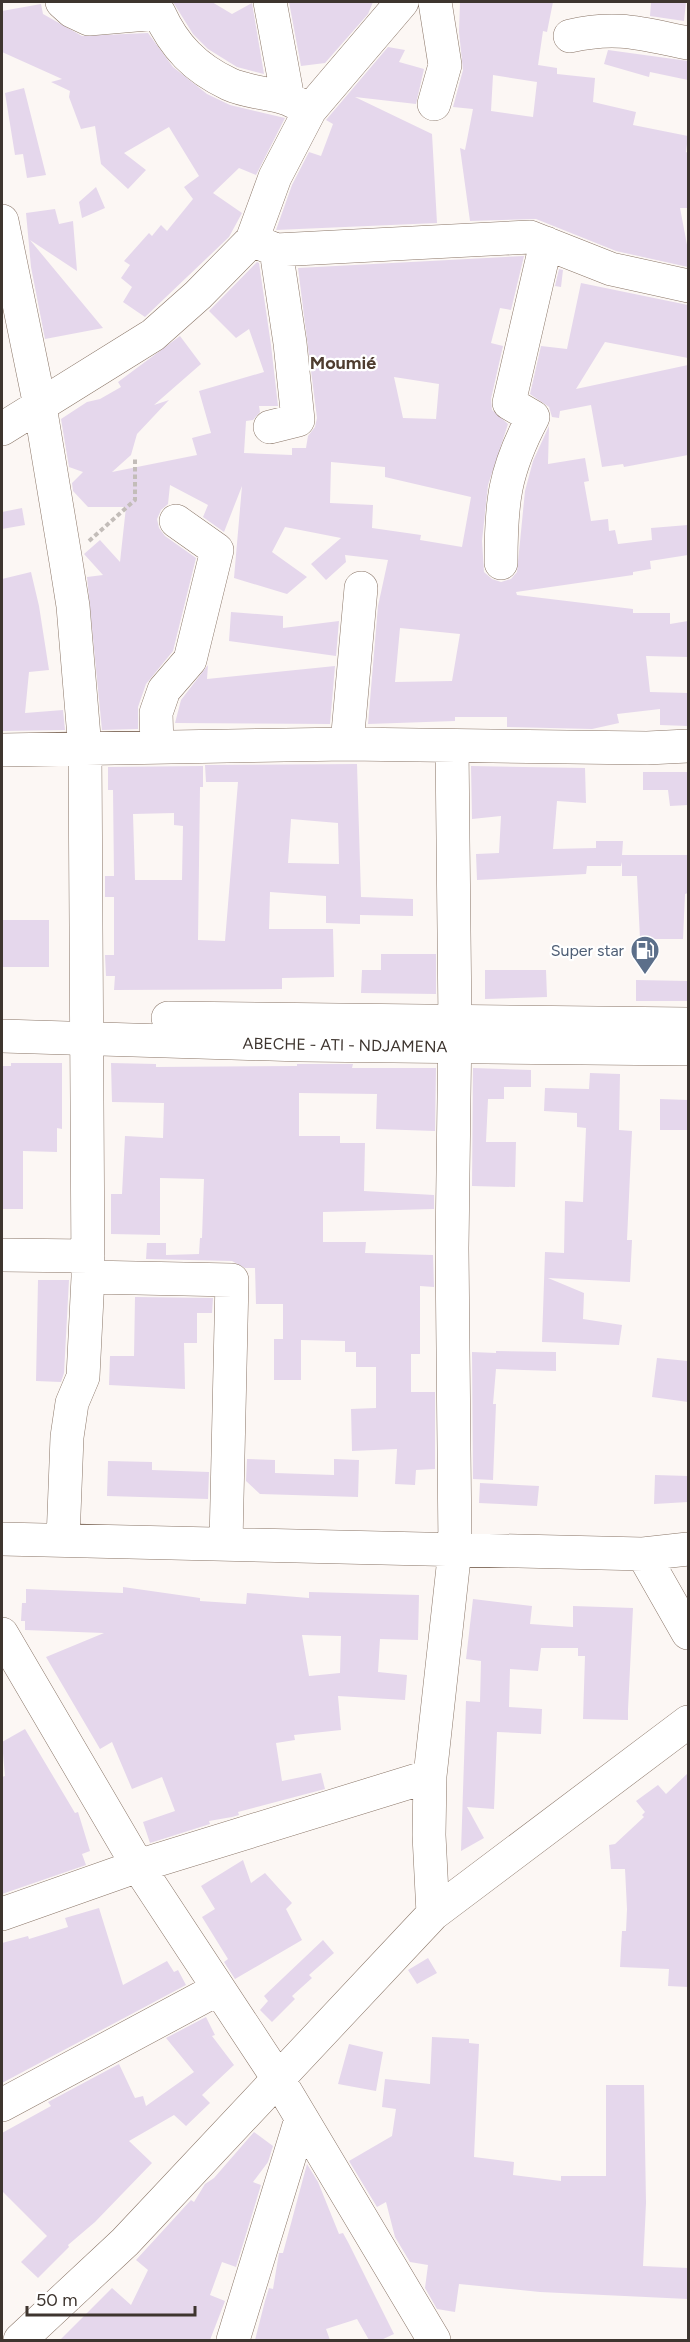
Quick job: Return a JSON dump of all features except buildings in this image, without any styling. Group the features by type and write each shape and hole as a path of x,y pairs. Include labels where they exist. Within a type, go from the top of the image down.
{"main road":[{"path":"62,2 72,11 89,19 159,13 170,38 182,52 220,78 230,84 299,104"},
{"path":"270,2 299,104"},
{"path":"270,427 298,420 290,343 264,245 275,177 299,104 402,2"},
{"path":"434,104 445,65 435,2"},
{"path":"570,36 595,30 618,29 688,43"},
{"path":"2,221 40,406 73,606 85,749 88,1267 83,1377 72,1403 67,1437 63,1540"},
{"path":"2,429 153,335 198,295 264,245 530,237 610,269 688,286"},
{"path":"501,563 501,508 505,484 512,460 533,417 509,403 546,243"},
{"path":"157,747 156,713 164,690 190,660 217,550 176,521"},
{"path":"347,744 361,588"},
{"path":"2,750 347,744 688,746"},
{"path":"433,1914 429,1835 430,1776 455,1549 452,1248 455,1035 452,746"},
{"name":"ABECHE - ATI - NDJAMENA","path":"2,1015 85,1028"},
{"name":"ABECHE - ATI - NDJAMENA","path":"455,1035 688,1024"},
{"name":"ABECHE - ATI - NDJAMENA","path":"2,1036 85,1028 455,1035 688,1049"},
{"path":"2,1255 88,1267 232,1280 226,1543"},
{"path":"2,1539 642,1554 688,1549"},
{"path":"642,1554 688,1633"},
{"path":"2,1634 138,1866 277,2077 434,2340"},
{"path":"20,2340 125,2242 277,2077 433,1914 688,1722"},
{"path":"2,1914 138,1866 430,1776"},
{"path":"2,2104 218,1989"},
{"path":"233,2340 301,2119"}],"path":[{"path":"66,562 135,500 135,459"}],"place":[{"name":"Super star","path":"645,976"}],"district":[{"name":"Moumié","path":"343,363"}]}
